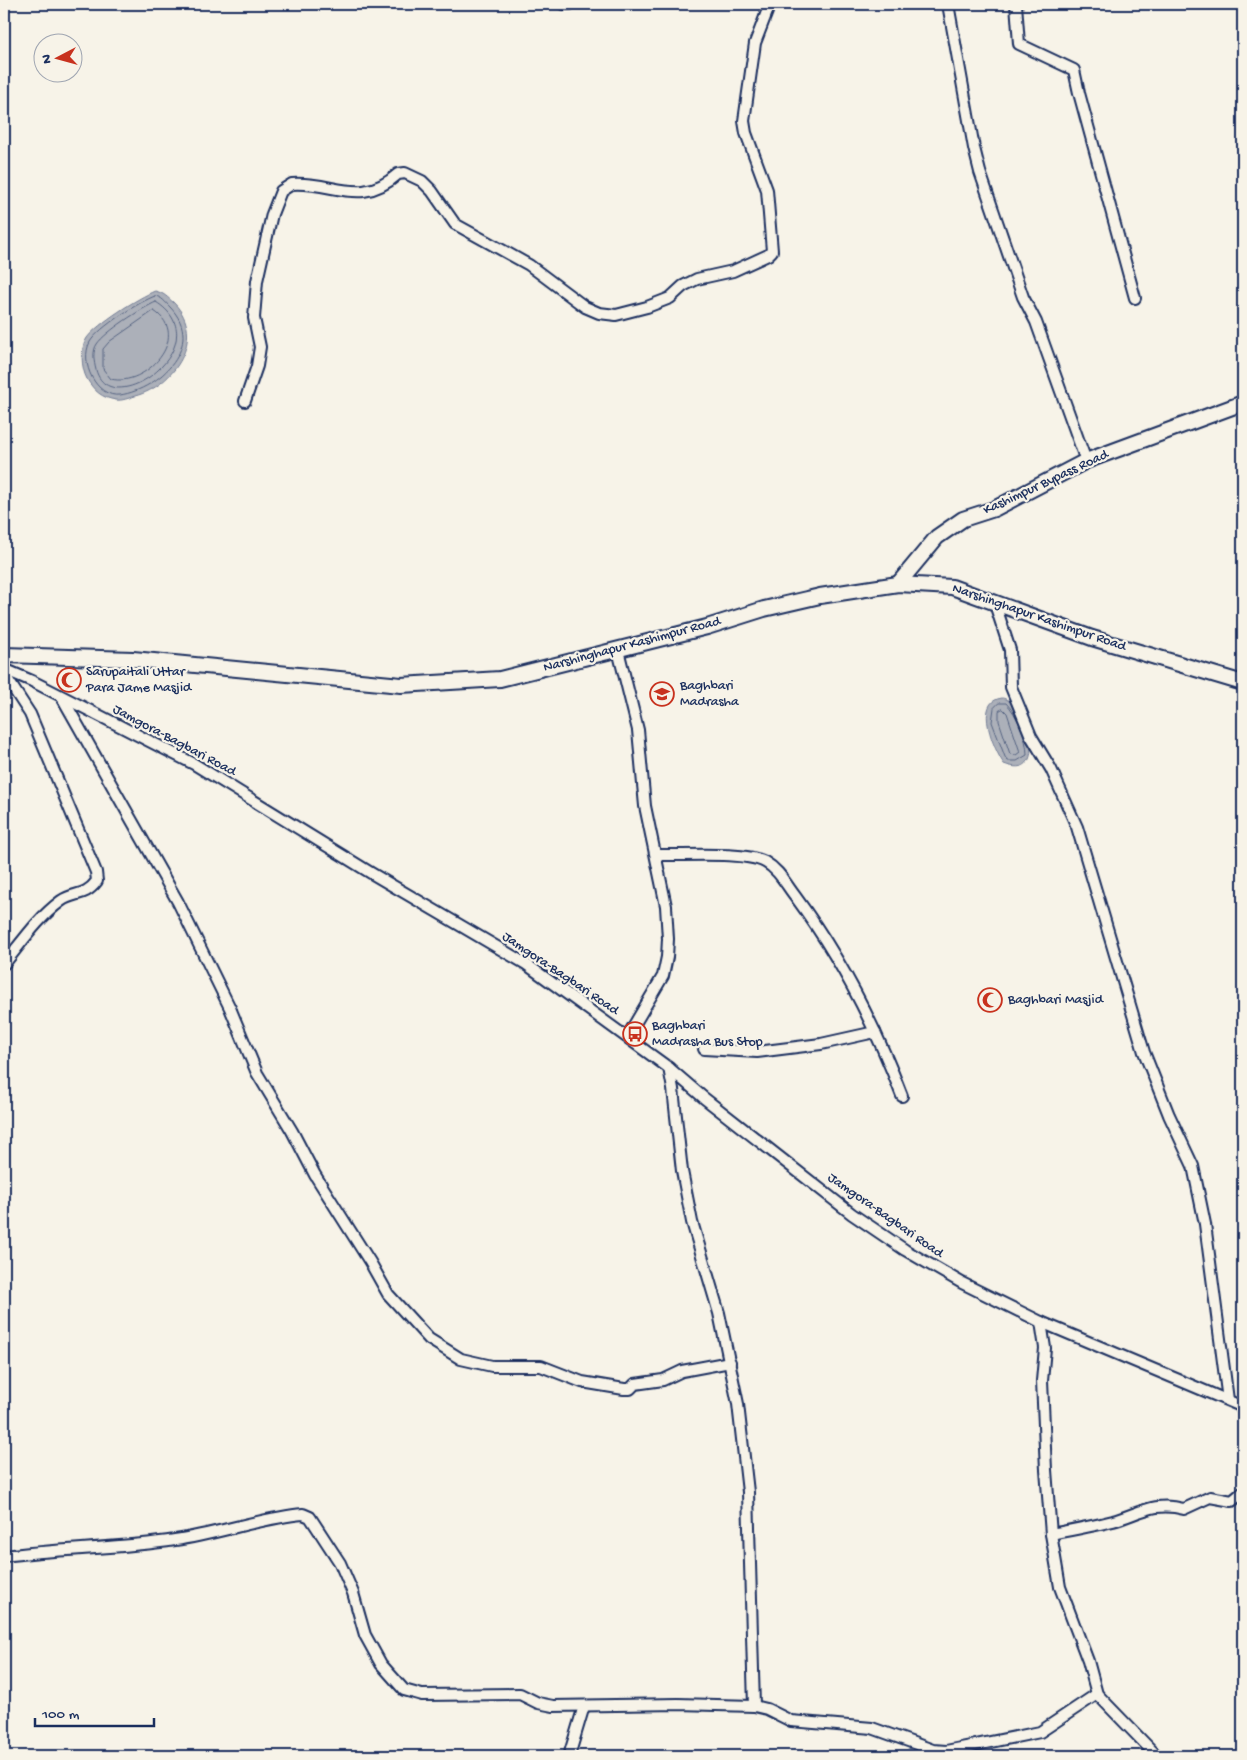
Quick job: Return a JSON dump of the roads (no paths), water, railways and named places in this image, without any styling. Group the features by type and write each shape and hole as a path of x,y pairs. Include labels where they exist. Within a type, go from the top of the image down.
{"main road":[{"name":"Kashimpur Bypass Road","path":"898,584 931,544 954,524 994,509 1086,461 1243,403"},
{"name":"Narshinghapur Kashimpur Road","path":"4,655 133,659 401,685 500,679 708,627 764,609 820,596 898,584 952,586 1092,638 1243,683"}],"street":[{"path":"564,4 570,4"},
{"path":"245,401 257,366 260,347 254,318 257,281 272,214 281,191 292,184 359,192 385,186 398,174 413,176 432,191 455,224 529,265 585,307 616,315 647,307 670,298 683,286 697,279 733,271 772,251 767,190 746,133 744,120 755,42 770,4"},
{"path":"948,4 980,172 1023,297 1036,322 1086,461"},
{"path":"1016,4 1019,44 1074,70 1081,102 1135,298"},
{"path":"994,601 1010,650 1011,687 1031,736 1051,769 1077,826 1144,1052 1169,1115 1193,1166 1205,1224 1228,1400"},
{"path":"618,650 638,730 645,806 666,906 668,957 659,984 627,1037"},
{"name":"Jamgora-Bagbari Road","path":"4,669 32,681 194,764 371,873 526,964 669,1068 704,1098 852,1214 905,1250 962,1284 1041,1322 1243,1407"},
{"path":"4,674 30,714 96,872 97,881 90,891 63,900 40,920 4,964"},
{"path":"63,698 178,902 230,1008 256,1074 292,1131 315,1175 388,1294 429,1339 461,1359 492,1366 541,1366 582,1382 624,1389 630,1389 635,1384 663,1380 682,1371 730,1362"},
{"path":"656,855 750,857 772,868 784,879 835,953 875,1032 902,1096"},
{"path":"704,1049 757,1052 821,1044 875,1032"},
{"path":"669,1068 674,1089 682,1171 692,1222 719,1312 738,1404 748,1492 754,1706"},
{"path":"1041,1322 1045,1348 1042,1380 1052,1534 1060,1587 1088,1661 1097,1694 1157,1756"},
{"path":"1052,1534 1114,1520 1163,1505 1184,1509 1210,1497 1232,1501 1243,1492"},
{"path":"4,1556 37,1550 124,1547 177,1540 302,1514 310,1517 340,1563 353,1593 365,1635 381,1664 404,1690 422,1696 520,1694 538,1704 584,1706 678,1704 754,1706 801,1723 872,1728 933,1753 967,1748 1040,1732 1097,1694"},
{"path":"569,1756 584,1706"}],"water":[{"path":"155,291 163,294 174,303 183,316 187,330 186,345 182,358 162,382 149,391 121,400 103,396 87,379 83,369 82,358 85,342 92,332 109,319 129,305"},
{"path":"1002,698 1010,702 1018,712 1030,739 1031,752 1027,762 1019,767 1004,764 995,748 988,727 987,717 989,708 993,701"}],"place":[{"name":"Sarupaitali Uttar Para Jame Masjid","path":"69,680"},
{"name":"Baghbari Madrasha","path":"662,694"},
{"name":"Baghbari Masjid","path":"990,1000"},
{"name":"Baghbari Madrasha Bus Stop","path":"635,1034"}]}
